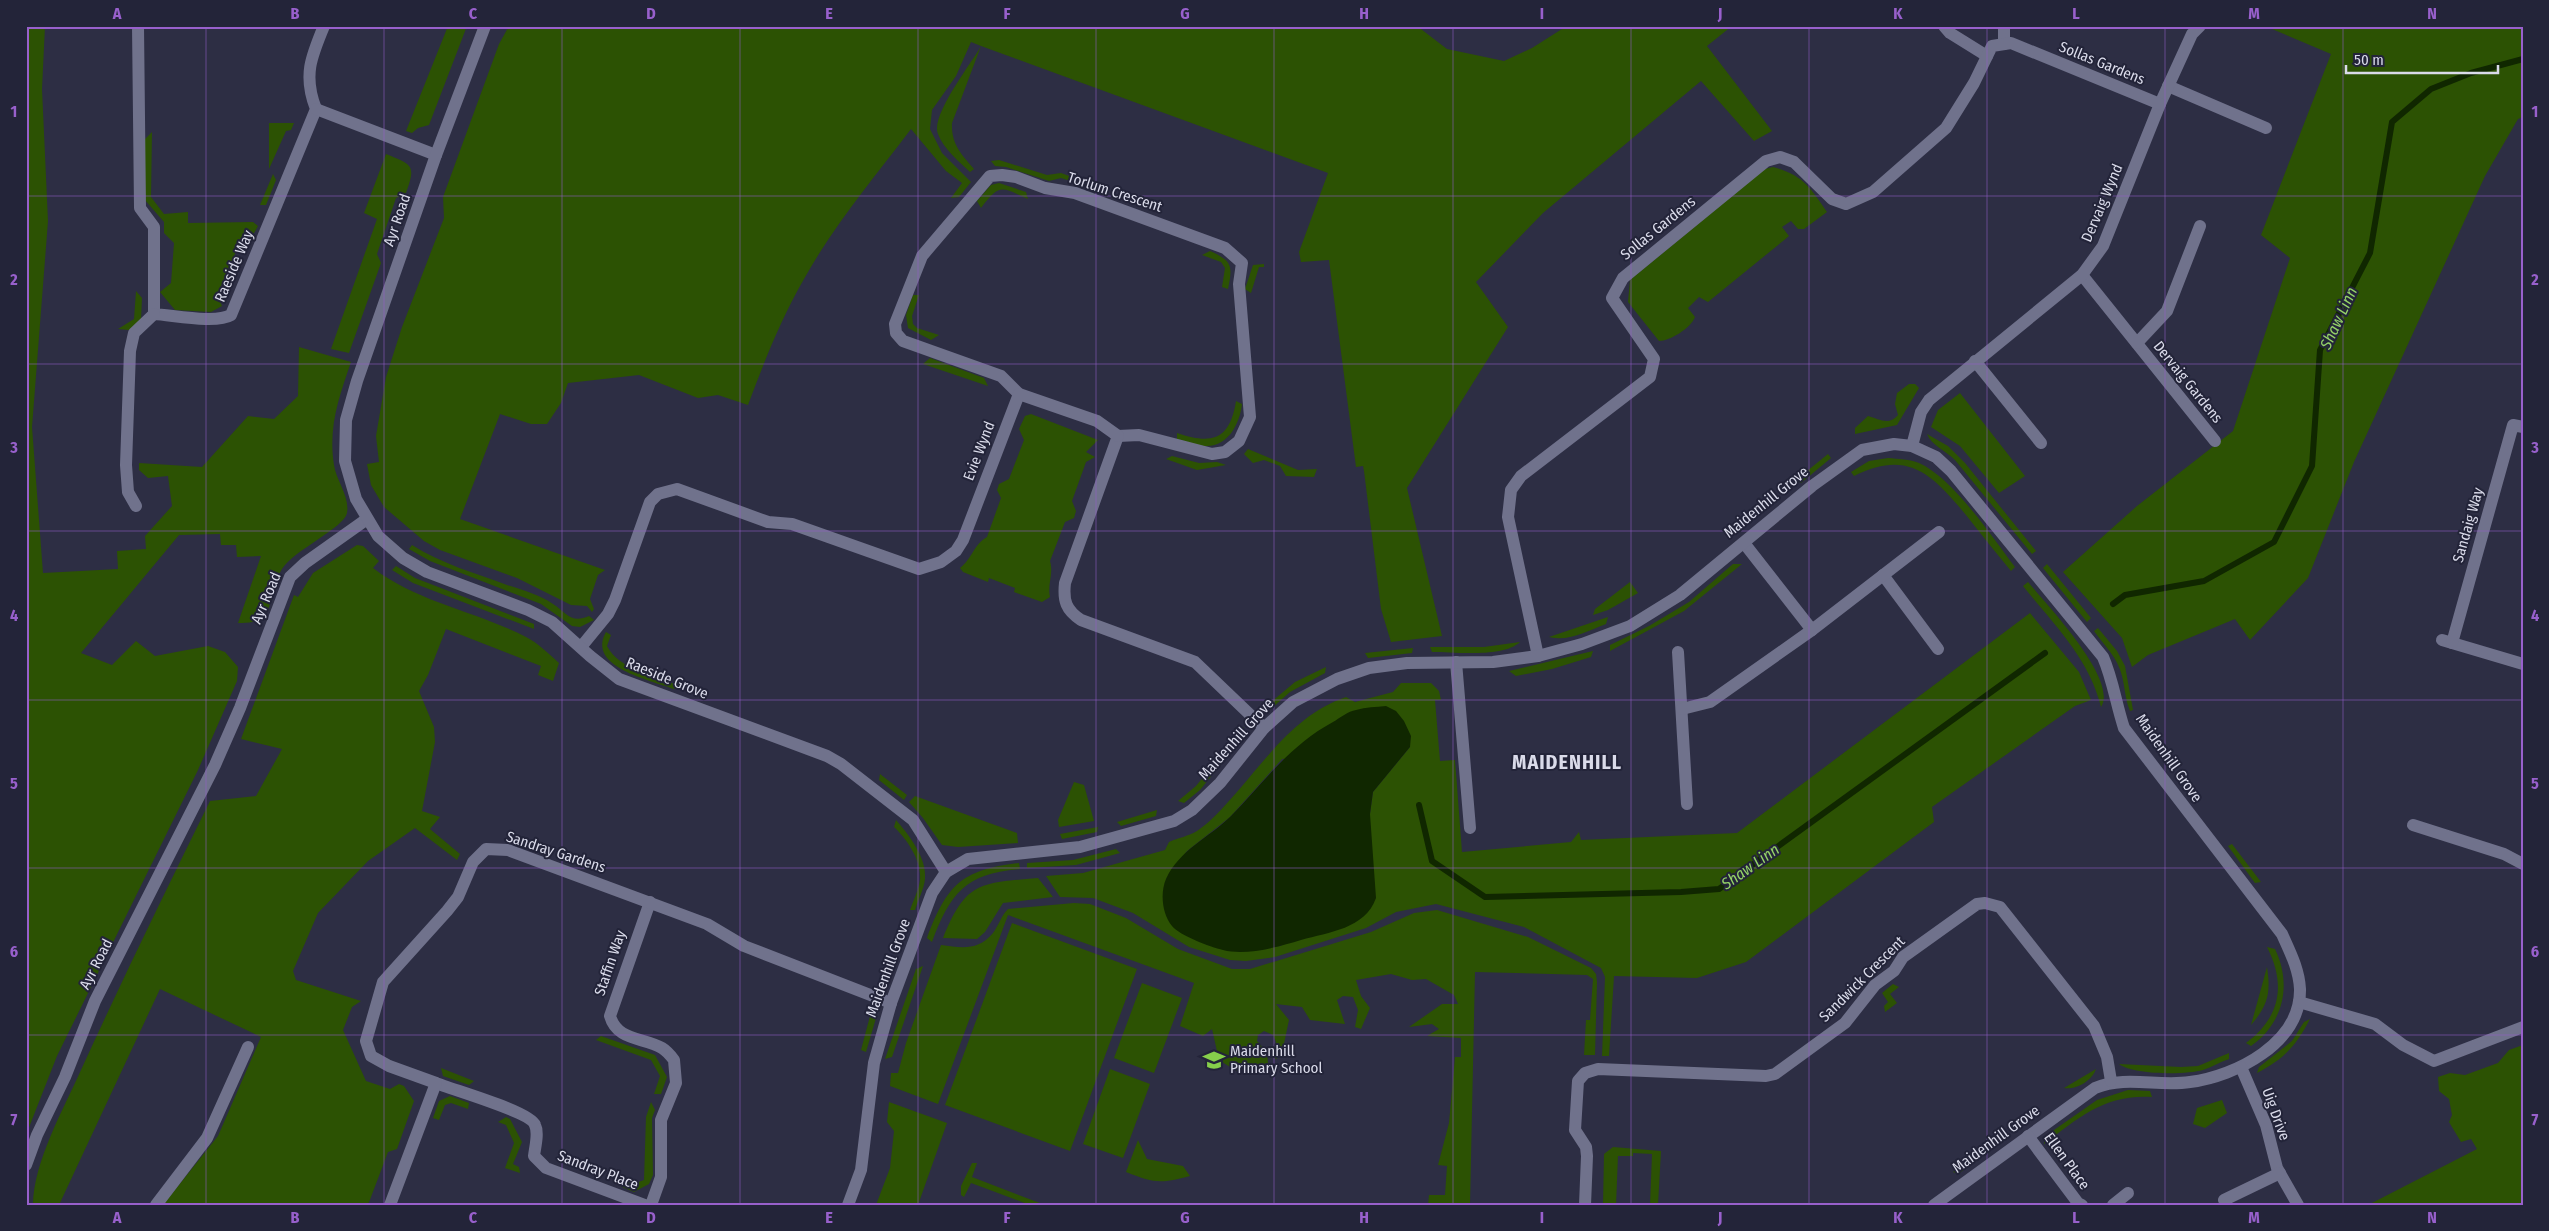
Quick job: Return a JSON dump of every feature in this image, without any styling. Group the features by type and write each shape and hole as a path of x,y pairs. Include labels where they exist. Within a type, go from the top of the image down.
{"street":[{"path":"136,506 128,492 126,465 130,351 134,333 154,314 154,226 140,208 138,26"},
{"path":"324,26 310,60 310,93 316,109 436,155"},
{"name":"Ayr Road","path":"26,1165 37,1135 65,1077 95,1001 215,765 240,708 290,577 305,562 367,520 356,499 345,461 346,420 357,381 436,155 485,26"},
{"path":"1944,26 1950,33 1987,56"},
{"path":"2004,26 2004,44"},
{"name":"Dervaig Wynd","path":"1912,446 1921,412 1929,400 2082,275 2103,246 2160,104 2192,34 2200,26"},
{"name":"Sollas Gardens","path":"1538,656 1508,518 1511,490 1520,476 1650,377 1654,359 1612,298 1623,278 1766,161 1780,157 1794,162 1832,199 1846,204 1873,192 1946,128 1974,83 1992,46 2011,43 2160,104"},
{"path":"2168,86 2266,128"},
{"name":"Raeside Way","path":"154,314 207,318 226,318 232,315 316,109"},
{"name":"Torlum Crescent","path":"1019,394 1001,376 903,341 896,333 895,324 922,256 990,176 1002,175 1045,188 1075,193 1225,248 1242,263 1239,284 1250,417 1239,442 1225,452 1212,454 1139,435 1118,436"},
{"name":"Dervaig Gardens","path":"2136,343 2167,311 2200,226"},
{"name":"Dervaig Gardens","path":"2082,275 2215,441"},
{"path":"1975,362 2040,442"},
{"path":"1019,394 1096,422 1118,436 1065,583 1065,605 1071,614 1081,620 1195,662 1264,728"},
{"name":"Evie Wynd","path":"581,647 608,614 615,600 650,502 658,494 669,490 678,489 768,522 792,524 906,566 919,569 940,562 956,551 963,540 1019,394"},
{"name":"Sandaig Way","path":"2523,427 2513,425 2447,641 2523,664"},
{"name":"Maidenhill Grove","path":"848,1205 862,1164 874,1063 891,1003 932,894 946,872 968,859 1080,847 1174,821 1192,810 1220,783 1264,728 1293,702 1337,679 1378,667 1407,663 1493,662 1538,656 1582,644 1630,626 1680,595 1812,486 1862,450 1894,444 1912,446 1936,457 1951,471 2103,658 2110,674 2117,707 2124,728 2282,934 2298,974 2299,1002 2285,1032 2267,1050 2241,1067 2214,1077 2188,1083 2111,1081 2095,1088 1934,1205"},
{"name":"Raeside Grove","path":"367,520 378,536 403,558 427,572 528,610 552,622 590,656 619,678 827,756 841,764 913,820 946,872"},
{"path":"1682,709 1710,702 1812,630 1939,532"},
{"path":"1744,542 1812,630"},
{"path":"1883,575 1938,649"},
{"path":"1678,652 1687,804"},
{"path":"1456,662 1470,828"},
{"path":"2413,825 2504,854 2523,864"},
{"name":"Sandray Gardens","path":"436,1083 389,1066 371,1056 366,1041 370,1024 388,974 448,912 458,897 473,862 486,849 508,850 708,924 744,946 891,1003"},
{"name":"Staffin Way","path":"650,902 610,1016 613,1025 619,1032 663,1048 674,1060 676,1083 661,1120 661,1177 651,1205"},
{"name":"Sandwick Crescent","path":"1586,1205 1586,1147 1575,1130 1578,1081 1585,1073 1598,1069 1766,1076 1775,1074 1845,1023 1875,985 1894,971 1902,957 1977,904 1985,903 2000,907 2094,1026 2106,1057 2111,1081"},
{"path":"2299,1002 2375,1024 2403,1045 2434,1061 2523,1027"},
{"path":"156,1205 207,1138 248,1047"},
{"name":"Uig Drive","path":"2241,1067 2266,1125 2280,1173 2298,1205"},
{"path":"390,1205 436,1083"},
{"name":"Sandray Place","path":"436,1083 511,1109 533,1121 536,1129 534,1156 546,1168 645,1205"},
{"name":"Ellen Place","path":"2028,1136 2078,1203 2082,1205"},
{"path":"2224,1200 2280,1173"},
{"path":"2113,1205 2128,1193"}],"green space":[{"path":"26,26 45,26 42,89 48,221 32,427 43,573 118,569 117,551 146,549 145,536 172,506 168,476 148,478 139,470 139,463 202,467 248,416 274,419 298,396 299,347 351,362 336,412 332,438 334,465 347,501 347,513 344,519 297,554 282,569 266,613 260,619 238,623 261,556 237,557 236,545 221,545 220,534 179,535 81,653 112,665 136,641 155,656 208,646 225,652 238,667 237,681 198,770 57,1056 26,1135"},
{"path":"448,26 467,26 429,125 418,128 412,133 406,131"},
{"path":"509,26 1417,26 1447,49 1504,61 1532,48 1562,29 1563,26 1732,26 1707,46 1772,131 1754,141 1701,81 1543,213 1476,282 1508,327 1407,488 1442,636 1391,642 1381,609 1363,466 1356,467 1329,260 1301,262 1299,252 1328,173 971,42 956,76 932,110 930,129 942,153 971,182 959,197 951,198 962,183 946,171 911,129 855,202 816,259 780,325 748,405 718,395 698,398 639,375 568,383 561,403 547,424 531,424 500,414 460,519 605,570 598,575 590,599 594,609 592,612 587,606 571,605 517,578 440,550 424,541 384,507 371,485 367,464 379,462 376,436 386,377 402,327 444,218 443,197 499,44"},
{"path":"2265,26 2523,26 2523,117 2518,119 2485,176 2354,462 2308,578 2250,640 2235,619 2148,655 2132,667 2122,638 2063,572 2137,506 2233,431 2290,258 2261,235 2331,54"},
{"path":"981,46 952,123 955,143 974,169 970,172 940,139 937,126 945,103"},
{"path":"269,123 294,123 291,130 286,131 269,169"},
{"path":"152,132 151,197 164,214 188,212 188,223 253,222 258,226 253,235 240,242 217,295 222,306 211,312 175,310 160,292 171,283 174,243 164,233 164,222 145,200 145,139"},
{"path":"386,154 407,164 410,167 411,177 406,193 396,198 377,254 381,263 349,353 331,349 377,219 364,213"},
{"path":"999,160 1047,175 1061,173 1080,180 1077,183 1061,178 1049,181 1006,167 995,166 991,161"},
{"path":"1773,167 1792,174 1805,183 1827,212 1804,229 1798,229 1791,221 1782,227 1789,236 1708,302 1699,297 1688,308 1695,317 1693,321 1674,336 1659,341 1628,302 1630,280 1765,169"},
{"path":"273,174 276,180 266,205 260,205"},
{"path":"999,183 1026,192 1028,199 1006,190 1001,190 993,194 981,208 977,201 991,185"},
{"path":"1210,251 1223,258 1229,265 1228,289 1222,287 1225,268 1221,262 1202,255"},
{"path":"1264,264 1264,267 1259,267 1251,293 1245,289 1253,265"},
{"path":"136,291 142,298 141,319 129,330 118,329 134,319"},
{"path":"913,295 919,295 912,316 913,324 917,328 939,335 931,340 908,328 906,315"},
{"path":"930,358 984,378 988,386 923,364"},
{"path":"1909,384 1915,384 1919,388 1897,425 1855,434 1855,428 1868,416 1884,421 1895,418 1898,415 1895,404 1897,393"},
{"path":"1960,393 2025,476 1999,493 1960,446 1931,427 1938,410"},
{"path":"1236,401 1242,404 1239,419 1231,433 1220,443 1204,446 1177,439 1177,433 1200,439 1217,436 1229,424"},
{"path":"1031,414 1098,440 1086,452 1095,457 1086,462 1072,501 1076,511 1074,518 1065,522 1050,561 1050,597 1042,602 1014,592 1015,588 989,578 988,582 963,572 960,568 987,537 1001,498 997,490 999,484 1009,479 1024,440 1019,429 1025,416"},
{"path":"1927,434 1948,446 1965,463 2036,551 2032,554 1955,460 1935,445"},
{"path":"1248,449 1298,470 1317,469 1314,477 1286,476 1280,466 1264,460 1253,463 1244,454"},
{"path":"1828,454 1831,458 1801,483 1796,480"},
{"path":"1172,456 1199,463 1217,462 1226,465 1197,470 1166,459"},
{"path":"1888,458 1919,463 1945,481 1971,509 2015,567 2011,571 1954,500 1930,478 1918,470 1890,465 1873,468 1854,476 1851,472 1869,461"},
{"path":"357,545 363,546 379,561 373,568 391,580 409,590 526,637 539,645 559,663 553,681 538,675 541,666 446,629 428,675 419,691 434,727 435,742 422,811 440,817 430,829 460,854 457,860 415,828 368,861 318,913 293,971 296,980 361,1001 352,1007 343,1030 366,1081 390,1089 399,1084 404,1086 414,1101 397,1149 388,1152 368,1205 163,1205 218,1136 261,1037 160,989 59,1205 33,1205 38,1172 58,1118 210,801 256,796 282,749 241,739 294,595 298,597 313,573"},
{"path":"412,545 447,563 537,595 573,618 578,619 589,616 594,620 580,627 572,626 541,604 430,561 409,549"},
{"path":"1733,564 1742,564 1684,611 1610,651 1610,645 1649,626 1689,602"},
{"path":"2047,564 2091,618 2087,622 2043,568"},
{"path":"396,566 415,578 534,624 534,629 413,583 392,570"},
{"path":"1630,582 1638,593 1608,610 1593,615 1595,609"},
{"path":"2028,582 2064,624 2091,661 2100,679 2104,695 2101,707 2088,673 2079,657 2023,586"},
{"path":"2030,613 2079,672 2091,700 2075,706 1932,807 1934,822 1746,962 1697,978 1614,976 1609,1056 1602,1056 1605,977 1601,968 1524,927 1436,904 1396,912 1366,928 1275,957 1246,961 1230,960 1189,947 1133,913 1093,898 1060,897 1046,876 1083,873 1165,850 1169,842 1194,833 1210,821 1267,756 1310,716 1327,705 1346,697 1355,702 1393,692 1401,683 1431,683 1439,691 1441,700 1435,700 1440,761 1455,760 1462,852 1571,842 1579,832 1581,840 1737,833","holes":["1410,747 1373,792 1370,814 1281,946 1223,950 1166,879 1187,851 1230,817 1282,759"]},
{"path":"1608,617 1606,624 1578,635 1564,638 1549,637"},
{"path":"2098,628 2117,651 2125,666 2133,710 2130,711 2128,707 2120,669 2094,631"},
{"path":"606,632 611,635 607,646 620,661 639,672 680,686 674,689 650,681 612,663 605,654 602,644"},
{"path":"1520,642 1502,650 1478,653 1432,652 1430,647 1484,647"},
{"path":"1413,648 1412,653 1368,658 1365,653"},
{"path":"1593,651 1591,657 1552,669 1516,676 1509,671"},
{"path":"1326,667 1325,673 1290,692 1272,708 1263,709 1295,682"},
{"path":"1244,727 1244,736 1200,790 1184,803 1178,801 1196,786"},
{"path":"880,774 907,795 904,800 879,780"},
{"path":"1074,782 1084,785 1094,821 1059,827 1058,820"},
{"path":"915,796 1017,833 1018,843 958,847 942,845 909,802"},
{"path":"1157,810 1156,816 1121,826 1117,822"},
{"path":"896,820 916,847 925,871 923,887 915,910 910,910 920,880 919,865 913,851 894,827"},
{"path":"1098,827 1097,832 1062,839 1060,834"},
{"path":"2232,844 2261,882 2255,883 2228,846"},
{"path":"1116,849 1120,853 1076,865 1027,868 1027,863 1073,860"},
{"path":"1019,863 1020,869 986,875 962,889 946,910 932,942 927,938 942,905 959,883 983,870"},
{"path":"1038,878 1053,897 1003,903 985,932 977,939 943,938 959,905 977,888 1002,881"},
{"path":"1074,903 1090,904 1126,918 1178,949 1232,969 1250,969 1371,932 1414,913 1437,910 1528,937 1591,968 1596,974 1597,982 1595,1055 1584,1055 1586,1020 1590,1020 1593,979 1587,975 1475,972 1470,1205 1428,1205 1429,1195 1445,1195 1447,1166 1438,1165 1449,1123 1455,1057 1461,1057 1461,1038 1427,1036 1439,1029 1432,1024 1409,1027 1442,1004 1458,1004 1454,995 1426,979 1412,980 1391,974 1356,980 1361,996 1370,1008 1361,1029 1355,1027 1358,1010 1353,997 1343,996 1337,1000 1345,1024 1310,1020 1302,1007 1276,1004 1289,1020 1282,1053 1276,1059 1272,1056 1276,1042 1273,1035 1264,1031 1258,1035 1257,1041 1267,1052 1268,1063 1238,1072 1219,1060 1212,1029 1203,1036 1180,1026 1194,983 1008,915 938,1104 890,1086 891,1073 898,1073 906,1043 941,945 969,947 982,943 993,933 1008,909"},
{"path":"1012,923 1137,969 1070,1151 945,1105"},
{"path":"2267,947 2275,949 2280,962 2284,989 2282,1002 2271,1026 2251,1046 2246,1043 2267,1022 2277,999 2277,974"},
{"path":"923,966 892,1057 885,1059 916,969"},
{"path":"2267,967 2269,984 2267,998 2265,1005 2251,1025"},
{"path":"1142,983 1182,998 1154,1073 1114,1058"},
{"path":"1893,984 1899,987 1890,994 1897,1003 1885,1012 1884,1006 1888,1002 1882,993"},
{"path":"870,1016 876,1018 866,1052 861,1050"},
{"path":"2310,1019 2300,1037 2288,1051 2257,1073 2259,1067 2292,1041 2304,1022"},
{"path":"601,1036 655,1055 667,1077 661,1094 654,1094 660,1076 651,1060 596,1040"},
{"path":"2523,1045 2523,1205 2368,1205 2477,1149 2471,1139 2461,1142 2449,1122 2452,1115 2449,1099 2439,1091 2438,1077 2450,1073 2465,1075 2498,1063 2509,1050"},
{"path":"2229,1053 2229,1059 2203,1070 2185,1073 2147,1072 2126,1068 2119,1064 2198,1066"},
{"path":"441,1068 474,1081 469,1085 443,1076"},
{"path":"1110,1069 1150,1084 1123,1158 1083,1144"},
{"path":"2096,1069 2083,1084 2074,1088 2064,1088"},
{"path":"2128,1090 2150,1091 2152,1097 2121,1099 2107,1103 2081,1116 2044,1144 2044,1137 2097,1100"},
{"path":"450,1096 469,1103 468,1109 451,1103 445,1105 439,1120 433,1118 439,1101"},
{"path":"2222,1100 2227,1113 2205,1128 2193,1124 2197,1108"},
{"path":"651,1102 655,1110 652,1118 653,1175 649,1184 634,1192 620,1186 620,1179 633,1184 644,1180 646,1117"},
{"path":"889,1102 947,1123 918,1205 876,1205 890,1168 894,1131 887,1122"},
{"path":"506,1117 510,1119 522,1142 513,1164 519,1167 520,1173 505,1168 514,1143 506,1125 498,1122"},
{"path":"1138,1140 1147,1159 1183,1166 1190,1176 1157,1181 1126,1172"},
{"path":"1994,1141 1995,1147 1958,1174 1953,1172"},
{"path":"1613,1147 1661,1151 1658,1205 1650,1205 1652,1154 1633,1153 1633,1156 1618,1156 1616,1205 1603,1205 1604,1154"},
{"path":"972,1163 977,1163 972,1177 1045,1205 1030,1205 971,1183 964,1197 961,1195 961,1186"}],"shaded area":[{"path":"1386,706 1396,711 1404,721 1411,736 1410,747 1373,792 1370,814 1376,898 1364,917 1345,928 1272,948 1242,952 1223,950 1203,943 1188,937 1172,926 1164,910 1163,891 1166,879 1179,860 1196,844 1223,824 1278,765 1318,731 1350,712 1364,708"}],"waterway":[{"name":"Shaw Linn","path":"2113,604 2125,595 2204,581 2274,542 2312,466 2320,350 2370,253 2392,122 2431,89 2471,73 2523,59"},
{"name":"Shaw Linn","path":"1419,805 1432,861 1485,897 1681,892 1719,889 2045,653"}],"place":[{"name":"Maidenhill Primary School","path":"1214,1060"}],"district":[{"name":"MAIDENHILL","path":"1567,762"}]}
